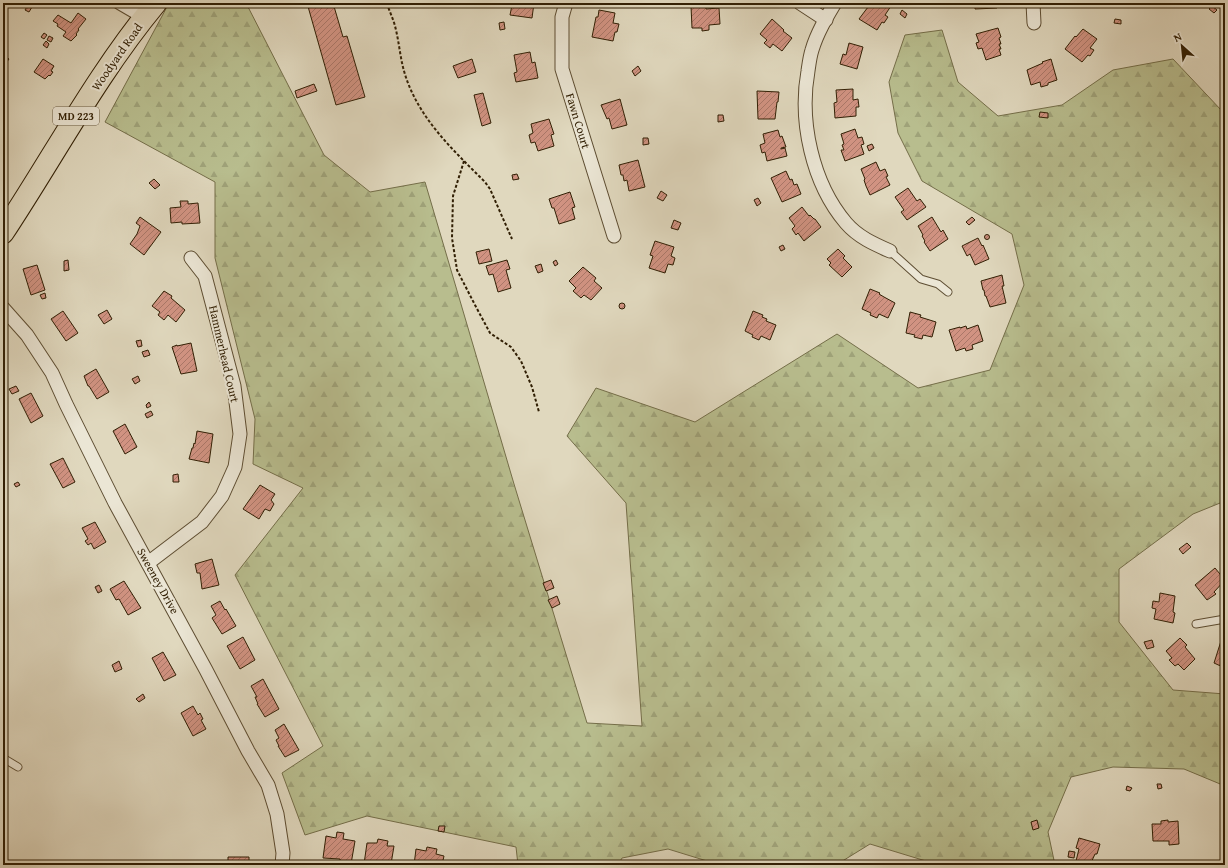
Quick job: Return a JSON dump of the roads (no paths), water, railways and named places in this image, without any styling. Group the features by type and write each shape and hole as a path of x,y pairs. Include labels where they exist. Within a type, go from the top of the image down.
{"main road":[{"name":"Woodyard Road","path":"3,233 9,212 150,10"}],"street":[{"path":"120,3 150,10"},
{"name":"Fawn Court","path":"566,3 562,17 562,69 614,236"},
{"path":"800,3 826,20"},
{"path":"835,3 811,50 806,81 805,110 808,137 822,184 832,203 847,224 864,238 890,251"},
{"path":"1033,3 1034,23"},
{"name":"Hammerhead Court","path":"148,563 202,522 222,496 235,467 240,434 234,386 205,276 191,258"},
{"name":"Sweeney Drive","path":"3,308 27,335 52,373 102,476 248,751 268,785 278,814 283,853 282,865"}],"lane":[{"path":"890,251 921,280 938,284 948,292"},
{"path":"1196,624 1225,619"},
{"path":"3,758 18,767"}]}
